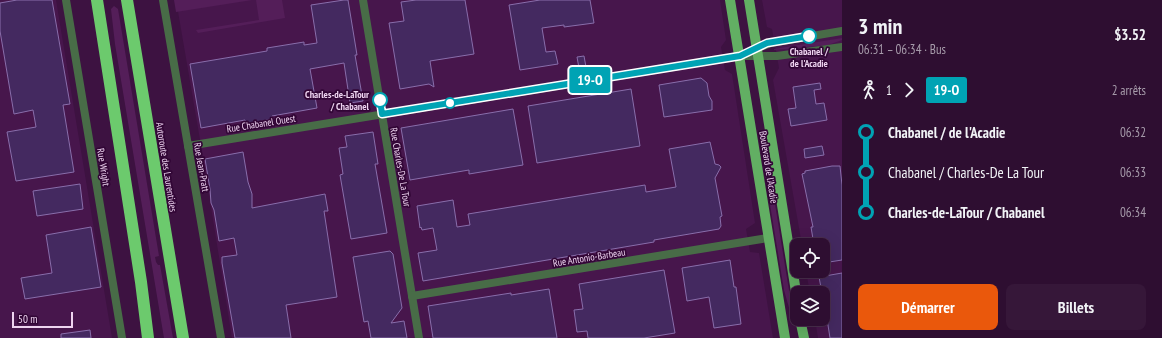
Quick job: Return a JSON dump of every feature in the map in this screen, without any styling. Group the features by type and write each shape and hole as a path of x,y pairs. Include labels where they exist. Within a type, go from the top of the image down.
{"highway":[{"path":"97,0 141,282 148,338"},
{"name":"Autoroute des Laurentides","path":"127,0 183,338"},
{"path":"141,282 152,338"}],"main road":[{"name":"Boulevard de l'Acadie","path":"730,0 785,338"},
{"name":"Boulevard de l'Acadie","path":"749,0 795,286"},
{"path":"801,326 804,338"}],"street":[{"name":"Rue Wright","path":"66,0 122,338"},
{"name":"Rue Jean-Pratt","path":"163,0 221,338"},
{"name":"Rue Charles-De La Tour","path":"363,0 419,338"},
{"name":"Rue Chabanel Ouest","path":"188,146 740,56 758,52 771,43 842,31"},
{"name":"Rue Chabanel Ouest","path":"758,52 777,56 842,48"},
{"name":"Rue Antonio-Barbeau","path":"412,296 768,238"}],"shaded area":[{"path":"0,0 56,0 112,338 0,338"},
{"path":"174,0 252,0 176,12"},
{"path":"176,0 720,0 726,40 721,47 725,70 732,74 755,223 746,229 750,252 759,253 773,338 232,338"},
{"path":"256,0 282,0 285,18 198,33 196,30 259,20"},
{"path":"762,0 842,0 842,338 818,338 816,326 830,326 830,286 809,286 807,278 830,278 830,238 801,238 773,80 779,68 772,29 767,27"},
{"path":"114,6 118,9 159,256 155,257 156,262 160,265 173,338 164,338 115,44 111,9"},
{"path":"842,38 842,40 828,45 774,50 774,49"},
{"path":"758,131 760,131 775,204 790,296 790,311 784,290"}],"building":[{"path":"17,0 52,0 70,104 63,105 74,172 16,181 7,132 36,127 33,110 14,114 0,31 0,3"},
{"path":"348,0 363,101 350,103 344,63 310,69 317,108 272,116 273,119 246,124 245,120 201,128 190,64 267,51 267,48 304,42 304,45 317,43 311,5"},
{"path":"416,0 465,0 474,54 430,61 434,87 429,84 400,89 389,23 404,21 401,2"},
{"path":"540,0 590,0 594,23 542,28 546,52 555,51 558,64 520,70 509,5"},
{"path":"584,56 586,67 579,68 577,57"},
{"path":"701,78 707,83 709,96 712,101 712,110 664,117 659,85"},
{"path":"820,83 821,89 814,90 816,104 824,103 827,120 791,126 788,109 796,108 793,87"},
{"path":"631,89 640,146 537,163 528,106"},
{"path":"513,109 523,165 469,174 469,170 410,180 401,128"},
{"path":"373,132 378,164 375,164 387,233 351,239 340,175 343,174 339,148 347,147 345,136"},
{"path":"710,142 715,164 721,167 715,178 722,216 720,217 721,226 719,229 654,240 654,242 423,281 418,253 437,250 433,228 422,230 421,227 420,228 417,206 453,200 457,227 470,225 468,214 645,185 646,192 676,187 669,149"},
{"path":"822,146 824,155 805,158 804,149"},
{"path":"243,152 248,182 252,194 252,208 325,194 328,211 324,211 337,297 286,305 291,338 235,338 222,257 237,255 234,238 219,241 214,210 211,203 205,159"},
{"path":"840,166 842,185 842,260 830,262 830,238 813,238 811,227 813,227 802,174 805,173 805,171"},
{"path":"80,184 83,209 37,216 33,191"},
{"path":"91,227 101,287 25,299 21,278 52,273 46,235"},
{"path":"390,251 393,254 402,308 391,323 404,321 407,338 371,338 368,321 364,322 353,257"},
{"path":"730,260 734,287 736,287 741,324 714,328 709,297 687,301 682,268"},
{"path":"664,270 675,333 644,338 588,338 587,331 577,332 574,310 583,309 579,284"},
{"path":"842,273 842,338 830,338 828,326 830,326 830,286 821,286 819,278 830,278 830,275"},
{"path":"549,289 557,338 433,338 428,306 511,293 511,295"},
{"path":"90,330 91,338 61,338 61,334"}],"bus line":[{"name":"19-O","path":"380,100 382,114 740,56 767,43 809,36"}],"place":[{"name":"Chabanel / de l'Acadie","path":"809,36"},
{"name":"Charles-de-LaTour / Chabanel","path":"380,100"}]}
